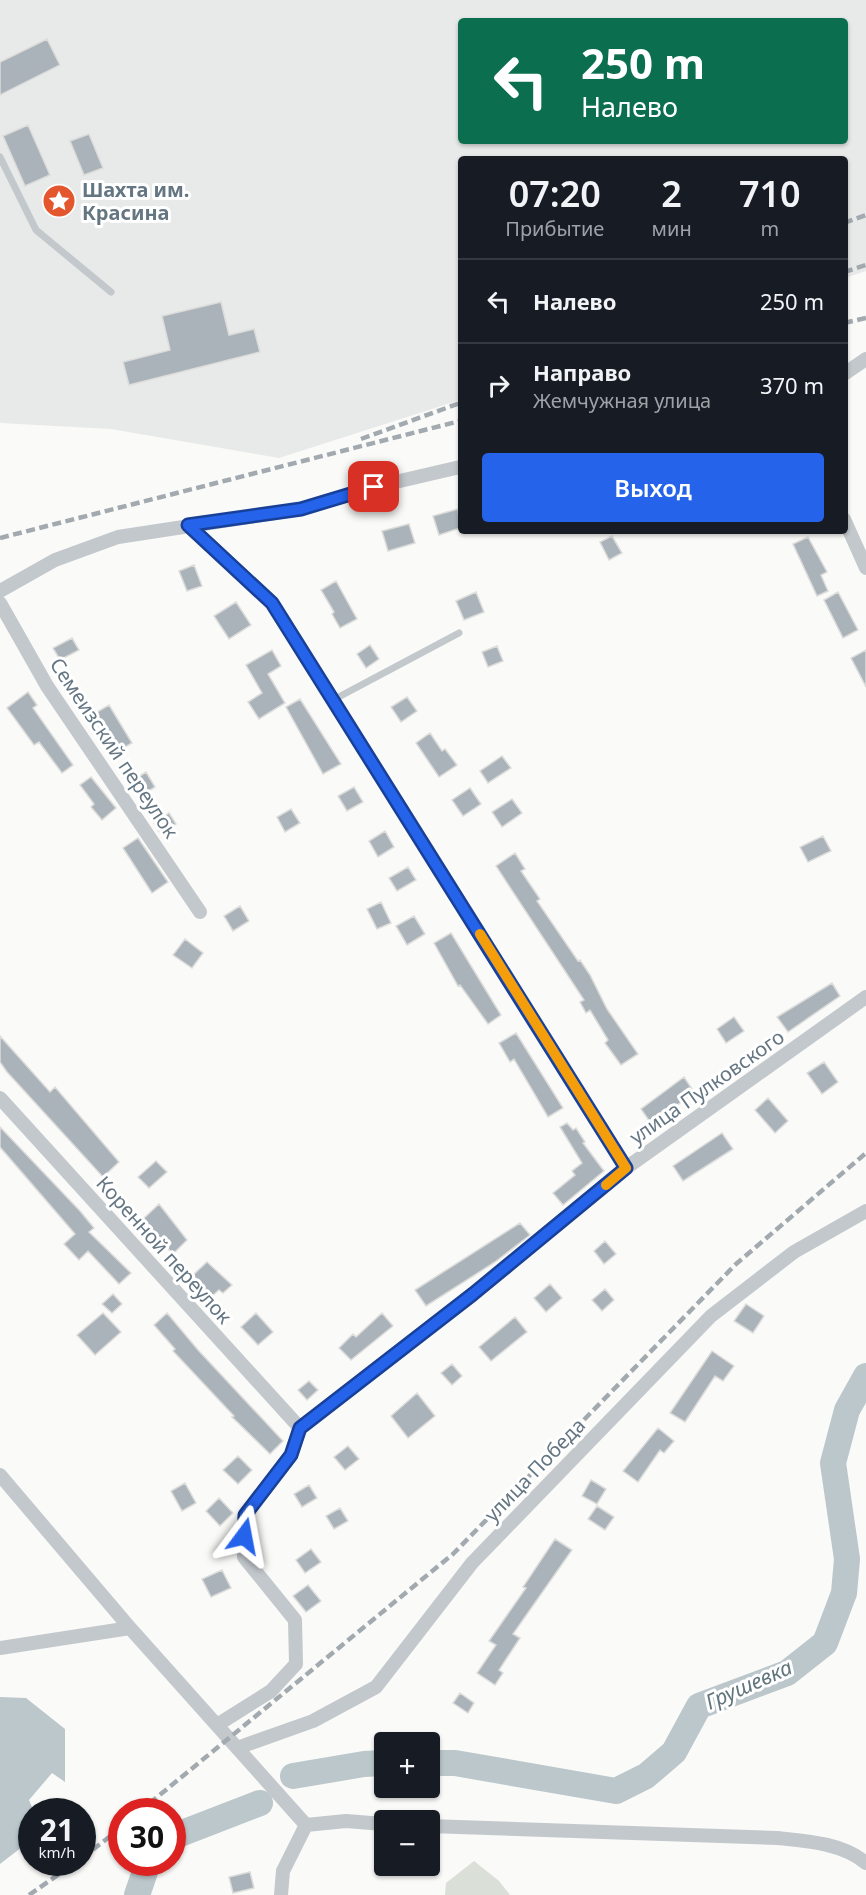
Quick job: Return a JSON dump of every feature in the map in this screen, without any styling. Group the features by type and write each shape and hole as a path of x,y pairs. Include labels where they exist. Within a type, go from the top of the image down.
{"street":[{"path":"848,371 866,359"},
{"path":"0,591 55,560 118,537 301,509 374,487 458,467"},
{"path":"188,525 272,603 626,1168"},
{"path":"848,528 866,568"},
{"name":"Семеизский переулок","path":"0,603 47,686 200,912"},
{"name":"улица Пулковского","path":"300,1428 473,1294 626,1168 866,997"},
{"name":"Коренной переулок","path":"0,1098 300,1428"},
{"name":"улица Победа","path":"237,1748 313,1721 376,1687 472,1563 711,1316 794,1252 866,1211"},
{"path":"217,1725 271,1691 296,1664 295,1620 244,1557 245,1515 291,1455 300,1428"},
{"path":"0,1475 130,1628 306,1826"},
{"path":"0,1648 130,1628"},
{"path":"306,1826 346,1821 374,1823"},
{"path":"281,1895 283,1871 306,1826"},
{"path":"440,1826 777,1838 818,1843 856,1855 866,1863"}],"lane":[{"path":"0,158 36,230 111,292"},
{"path":"333,700 459,633"}],"shaded area":[{"path":"0,0 866,0 866,271 848,277 848,156 458,156 458,401 279,458 111,429 0,423"},
{"path":"0,1697 26,1698 65,1729 65,1782 52,1773 31,1798 18,1798 18,1850 0,1864"},
{"path":"474,1861 499,1881 510,1895 445,1895 446,1883"}],"building":[{"path":"47,39 60,65 0,95 0,62"},
{"path":"28,125 50,175 25,186 3,136"},
{"path":"89,134 103,168 84,175 70,141"},
{"path":"221,302 229,335 254,329 260,352 129,385 123,362 170,350 162,316"},
{"path":"458,509 458,529 439,535 433,516"},
{"path":"409,524 415,543 388,551 382,531"},
{"path":"612,536 622,553 609,560 600,542"},
{"path":"808,537 827,572 821,575 828,591 817,596 793,544"},
{"path":"194,565 202,586 187,591 179,571"},
{"path":"336,581 357,619 340,628 321,590"},
{"path":"476,592 484,612 464,620 456,601"},
{"path":"838,592 858,630 843,638 824,600"},
{"path":"236,602 251,625 229,639 214,616"},
{"path":"72,638 79,650 60,660 53,648"},
{"path":"370,645 379,659 366,668 357,654"},
{"path":"497,646 503,661 488,667 482,652"},
{"path":"272,650 281,666 268,674 285,703 259,719 248,702 262,693 246,665"},
{"path":"866,650 866,687 851,658"},
{"path":"28,692 37,705 33,708 73,765 62,773 39,742 34,745 7,708"},
{"path":"407,697 417,711 401,722 391,707"},
{"path":"300,699 341,764 323,774 286,707"},
{"path":"109,705 132,743 115,753 92,715"},
{"path":"430,733 442,751 445,749 457,765 439,777 416,743"},
{"path":"502,756 511,768 488,783 480,771"},
{"path":"146,772 155,787 141,796 132,781"},
{"path":"91,777 116,808 102,820 91,807 94,804 80,785"},
{"path":"354,787 363,802 347,811 338,796"},
{"path":"470,788 481,804 463,816 452,800"},
{"path":"512,799 522,813 502,827 492,812"},
{"path":"291,809 300,823 285,832 277,817"},
{"path":"169,813 176,824 160,833 154,823"},
{"path":"385,831 394,847 378,857 369,841"},
{"path":"823,836 831,851 808,862 800,847"},
{"path":"138,838 168,882 152,893 123,848"},
{"path":"515,853 525,869 521,871 540,899 537,901 590,975 607,1009 638,1054 621,1065 605,1043 608,1040 590,1010 586,1013 580,1002 584,1000 496,866"},
{"path":"408,867 416,880 397,891 389,878"},
{"path":"381,902 391,923 377,929 367,909"},
{"path":"240,906 249,921 233,931 224,916"},
{"path":"414,916 425,934 407,945 396,926"},
{"path":"451,933 501,1015 488,1024 460,985 458,986 434,943"},
{"path":"185,939 203,953 192,968 173,955"},
{"path":"832,983 840,996 788,1032 777,1017"},
{"path":"734,1017 744,1031 726,1043 717,1029"},
{"path":"516,1033 563,1108 548,1117 514,1059 510,1062 499,1043"},
{"path":"0,1036 50,1092 55,1087 119,1162 103,1177 7,1072 0,1062"},
{"path":"824,1062 838,1082 822,1094 807,1073"},
{"path":"684,1077 694,1092 652,1125 641,1109"},
{"path":"768,1098 788,1121 775,1133 755,1110"},
{"path":"567,1123 573,1130 576,1128 585,1142 583,1143 604,1171 563,1205 553,1193 575,1175 572,1171 582,1163 560,1127"},
{"path":"0,1127 80,1211 94,1228 89,1232 131,1273 119,1284 88,1251 79,1260 64,1244 75,1234 0,1147"},
{"path":"722,1133 733,1149 683,1181 673,1166"},
{"path":"156,1161 167,1172 149,1188 138,1177"},
{"path":"159,1204 187,1240 173,1254 142,1220"},
{"path":"520,1223 530,1235 495,1262 426,1306 415,1290"},
{"path":"605,1241 616,1254 604,1264 594,1251"},
{"path":"207,1262 232,1285 223,1293 219,1290 212,1296 193,1275"},
{"path":"550,1284 562,1298 546,1312 534,1298"},
{"path":"605,1289 614,1300 602,1311 592,1300"},
{"path":"113,1294 122,1304 112,1313 102,1304"},
{"path":"746,1304 764,1316 753,1333 734,1321"},
{"path":"103,1313 121,1332 95,1355 77,1335"},
{"path":"167,1313 198,1350 283,1441 270,1454 232,1417 234,1416 173,1351 175,1349 154,1325"},
{"path":"256,1313 273,1332 258,1345 241,1327"},
{"path":"382,1313 393,1326 351,1360 339,1348 353,1334 356,1337"},
{"path":"515,1317 527,1332 491,1361 479,1347"},
{"path":"712,1351 734,1366 723,1381 715,1376 685,1422 670,1413"},
{"path":"452,1364 462,1376 452,1385 441,1373"},
{"path":"309,1381 318,1390 307,1400 298,1390"},
{"path":"417,1393 435,1416 408,1438 391,1416"},
{"path":"658,1428 674,1441 664,1453 660,1450 638,1482 623,1471"},
{"path":"348,1446 359,1459 345,1470 334,1457"},
{"path":"238,1456 252,1470 238,1484 223,1470"},
{"path":"591,1480 606,1489 597,1504 582,1496"},
{"path":"185,1483 196,1503 182,1511 171,1491"},
{"path":"309,1485 317,1498 302,1507 294,1494"},
{"path":"219,1498 233,1513 220,1526 206,1511"},
{"path":"597,1506 614,1517 605,1530 588,1519"},
{"path":"340,1508 348,1521 334,1529 326,1516"},
{"path":"555,1539 572,1550 513,1634 520,1638 499,1670 503,1673 495,1685 477,1673 496,1645 489,1641 526,1588 523,1587"},
{"path":"311,1549 321,1562 305,1573 296,1560"},
{"path":"222,1570 231,1588 211,1597 202,1579"},
{"path":"308,1585 321,1601 306,1612 293,1596"},
{"path":"460,1693 474,1703 468,1713 453,1703"},
{"path":"250,1872 254,1888 233,1893 229,1877"}],"waterway":[{"name":"Грушевка","path":"440,1763 455,1763 616,1791 646,1776 674,1752 699,1706 787,1673 825,1643 844,1593 847,1559 833,1463 847,1410 866,1376"},
{"name":"Грушевка","path":"293,1776 374,1764"},
{"name":"Грушевка","path":"186,1832 260,1803"},
{"name":"Грушевка","path":"137,1895 144,1876"}],"railway":[{"path":"848,222 866,215"},
{"path":"848,271 866,265"},
{"path":"848,322 866,318"},
{"path":"361,439 458,404"},
{"path":"0,538 458,422"},
{"path":"156,1798 453,1554 736,1264 866,1153"},
{"path":"96,1847 108,1838"},
{"path":"29,1895 56,1876"}],"slow traffic":[{"path":"480,934 626,1168 606,1185"}],"place":[{"name":"Шахта им. Красина","path":"59,201"}],"route":[{"path":"244,1536 245,1515 291,1455 300,1428 473,1294 626,1168 272,603 188,525 301,509 374,487"}]}
